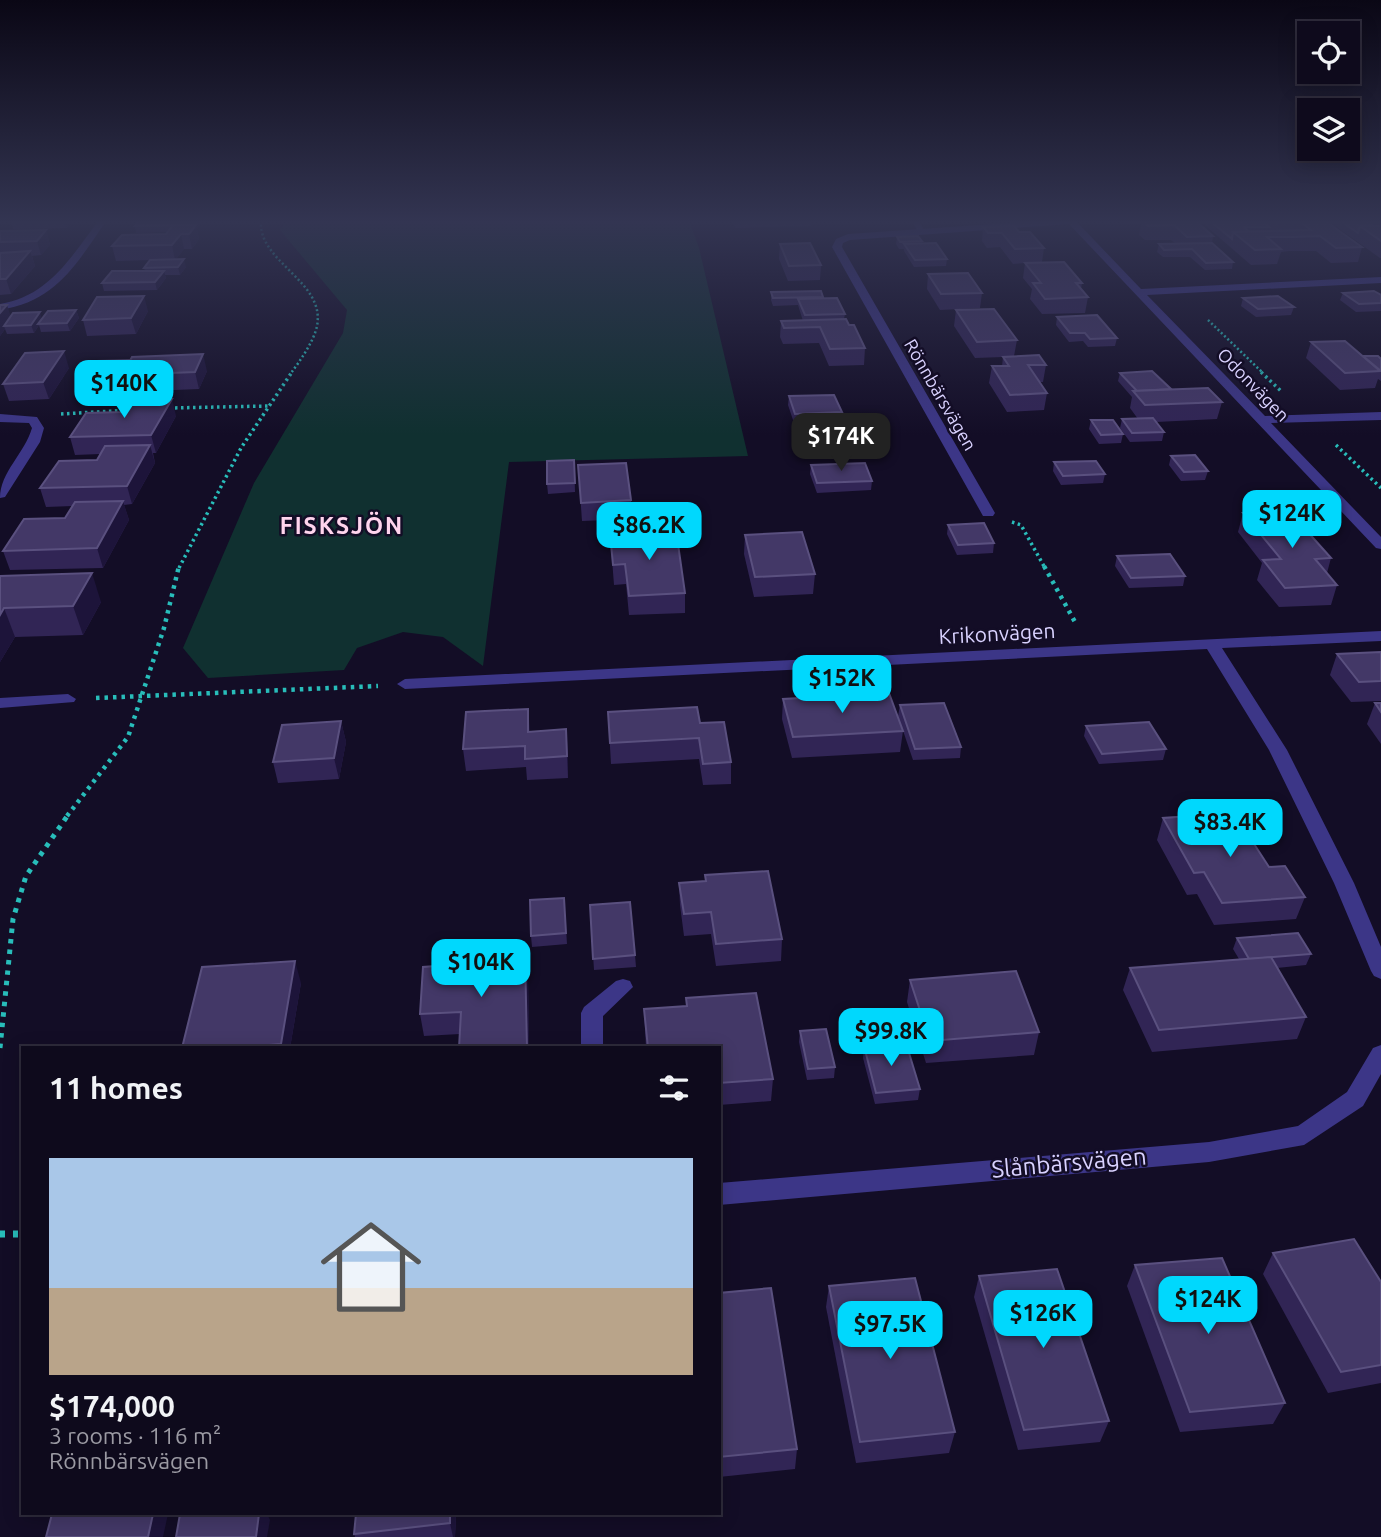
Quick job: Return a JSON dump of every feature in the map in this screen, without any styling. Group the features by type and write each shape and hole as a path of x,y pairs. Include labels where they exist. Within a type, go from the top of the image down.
{"street":[{"path":"0,307 31,302 47,292"},
{"name":"Rönnbärsvägen","path":"861,292 988,513"},
{"path":"1139,292 1144,292"},
{"name":"Odonvägen","path":"1139,292 1381,545"},
{"path":"1262,420 1381,415"},
{"path":"0,418 33,420 38,428 34,442 0,494"},
{"name":"Krikonvägen","path":"405,684 1381,636"},
{"path":"1211,644 1278,750 1344,883 1381,971"},
{"path":"0,703 68,699"},
{"path":"592,1046 592,1013 623,988"},
{"name":"Slånbärsvägen","path":"721,1194 1209,1152 1304,1135 1355,1099 1381,1054"}],"path":[{"path":"0,1048 13,919 26,876 47,842 128,737 144,695 180,564 240,447 302,356 317,321 308,292"},
{"path":"1179,292 1381,488"},
{"path":"163,408 268,406"},
{"path":"33,420 76,412 138,409"},
{"path":"988,513 1021,525 1091,650"},
{"path":"68,699 405,684"},
{"path":"0,1234 21,1234"}],"green space":[{"path":"332,292 709,292 748,456 509,462 483,666 443,637 403,632 357,648 344,670 208,678 183,648 254,483 343,333 347,310"}],"building":[{"path":"771,292 821,292 823,297 773,298"},
{"path":"940,292 982,293 941,294"},
{"path":"1040,292 1083,292 1088,297 1045,299"},
{"path":"1375,292 1381,295 1381,303 1359,304 1343,293"},
{"path":"144,296 131,318 83,320 97,297"},
{"path":"1278,296 1294,307 1258,309 1243,298"},
{"path":"837,298 845,314 805,315 798,299"},
{"path":"994,309 1017,340 977,342 956,310"},
{"path":"76,310 67,323 38,324 48,311"},
{"path":"40,312 31,325 4,326 13,313"},
{"path":"1097,315 1117,338 1090,339 1085,333 1070,333 1057,317"},
{"path":"846,319 849,325 854,325 865,348 830,349 820,327 784,328 781,321"},
{"path":"1345,341 1380,371 1345,373 1311,342"},
{"path":"64,351 43,382 3,384 25,353"},
{"path":"203,354 195,372 122,375 132,357"},
{"path":"1039,355 1046,365 1028,365 1047,393 1010,395 992,366 1009,366 1003,357"},
{"path":"1363,356 1378,356 1381,359 1381,371"},
{"path":"129,360 119,377 87,378 97,361"},
{"path":"1152,371 1171,389 1137,391 1120,373"},
{"path":"1208,388 1222,402 1145,405 1133,391"},
{"path":"834,395 842,412 795,414 789,396"},
{"path":"172,399 151,435 70,437 86,413 122,412 130,400"},
{"path":"1153,418 1164,432 1132,433 1122,419"},
{"path":"1091,420 1113,420 1123,434 1101,435"},
{"path":"150,445 127,486 40,488 59,461 97,460 105,446"},
{"path":"1195,455 1208,471 1184,472 1171,456"},
{"path":"574,460 575,483 547,484 547,461"},
{"path":"1096,461 1105,474 1063,476 1054,462"},
{"path":"626,463 631,500 581,503 578,465"},
{"path":"865,463 872,481 817,483 811,465"},
{"path":"123,501 97,548 3,551 24,519 65,518 75,502"},
{"path":"1289,511 1331,558 1315,559 1337,585 1285,588 1263,560 1281,559 1243,513"},
{"path":"984,523 994,543 958,545 948,525"},
{"path":"676,530 685,593 629,596 625,564 613,565 610,533"},
{"path":"802,532 815,574 755,577 745,535"},
{"path":"1170,554 1185,576 1131,578 1117,556"},
{"path":"92,573 73,606 4,608 0,615 0,576"},
{"path":"1381,652 1381,681 1359,682 1337,654"},
{"path":"889,693 903,731 793,737 783,699"},
{"path":"944,703 961,747 915,749 900,705"},
{"path":"697,707 700,723 724,722 731,762 703,764 699,738 610,743 608,712"},
{"path":"528,709 528,732 566,729 567,756 525,759 525,746 463,749 466,712"},
{"path":"341,721 334,758 273,762 282,725"},
{"path":"1149,722 1166,749 1102,754 1086,726"},
{"path":"1234,813 1269,867 1285,866 1305,897 1222,903 1204,872 1194,873 1163,818"},
{"path":"768,871 782,939 716,944 711,912 684,914 679,883 706,881 705,875"},
{"path":"564,898 566,933 531,936 530,900"},
{"path":"630,902 635,955 593,959 590,905"},
{"path":"1298,933 1311,954 1249,959 1237,938"},
{"path":"525,953 527,1046 459,1046 461,1012 420,1014 423,967 462,964 462,957"},
{"path":"1271,957 1306,1017 1159,1030 1130,968"},
{"path":"295,961 281,1044 182,1046 202,967"},
{"path":"1016,971 1039,1032 930,1041 910,980"},
{"path":"756,993 773,1079 721,1083 721,1046 648,1046 644,1009 687,1006 686,998"},
{"path":"826,1029 835,1067 808,1069 800,1031"},
{"path":"906,1043 920,1089 876,1093 864,1046"},
{"path":"1354,1239 1381,1282 1381,1365 1341,1372 1273,1253"},
{"path":"1222,1258 1285,1403 1190,1412 1135,1265"},
{"path":"1057,1269 1109,1421 1024,1430 979,1276"},
{"path":"915,1278 955,1432 860,1442 829,1286"},
{"path":"771,1288 797,1449 721,1457 721,1293"},
{"path":"52,1515 153,1515 148,1537 46,1537"},
{"path":"180,1515 259,1515 256,1537 176,1537"},
{"path":"356,1515 450,1515 450,1523 354,1534"}],"district":[{"name":"FISKSJÖN","path":"342,526"}]}
